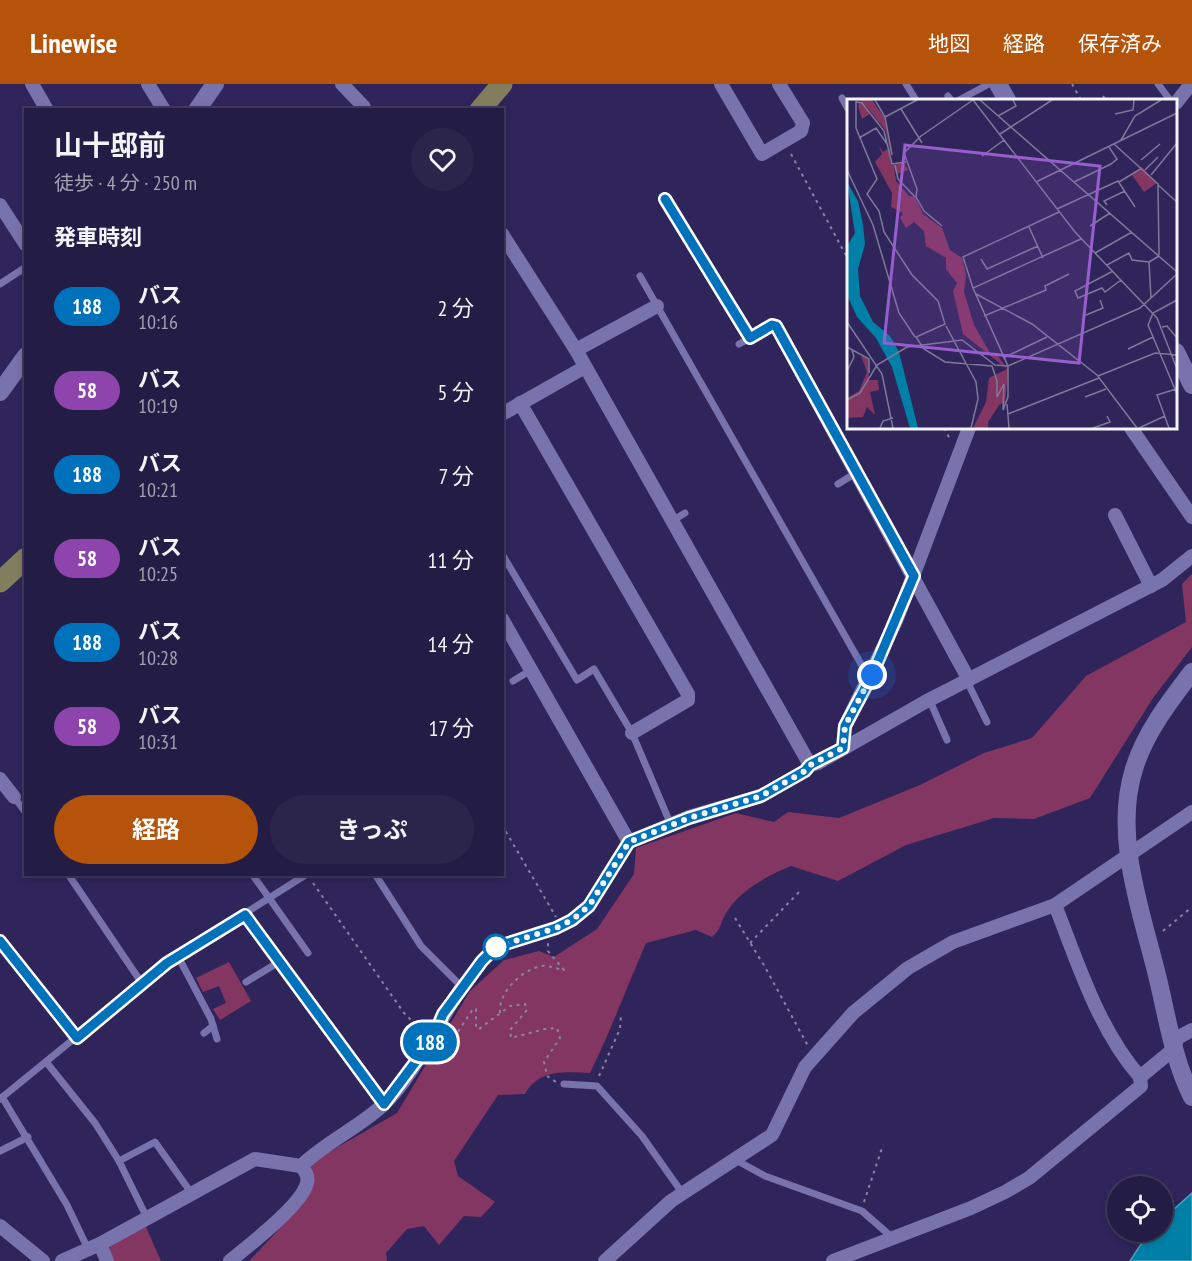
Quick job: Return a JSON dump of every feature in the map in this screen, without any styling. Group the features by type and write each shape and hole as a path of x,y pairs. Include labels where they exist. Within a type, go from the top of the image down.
{"main road":[{"path":"482,108 502,84"},
{"path":"0,582 24,560"}],"street":[{"path":"32,84 46,108"},
{"path":"148,84 163,108"},
{"path":"198,108 215,84"},
{"path":"342,84 364,107"},
{"path":"721,84 762,154 801,131 803,123 779,84"},
{"path":"1177,102 1191,84"},
{"path":"672,204 705,273 745,341 772,325 776,326 914,576 968,680"},
{"path":"0,205 24,242"},
{"path":"504,237 576,350 810,765"},
{"path":"576,350 657,306"},
{"path":"1177,354 1192,385"},
{"path":"0,392 24,359"},
{"path":"504,413 585,367"},
{"path":"520,403 688,694 688,700 632,733"},
{"path":"843,748 845,726 872,675 914,576 969,429"},
{"path":"1132,429 1192,518"},
{"path":"1115,523 1151,586"},
{"path":"504,624 532,669 629,842 671,825 761,796 805,771 810,765 968,680 1151,586 1192,556"},
{"path":"1192,672 1167,704 1144,742 1133,770 1127,801 1127,837 1131,868 1175,1048 1192,1097"},
{"path":"0,778 14,797"},
{"path":"605,1261 683,1194 733,1158 772,1135 805,1067 853,1013 908,968 932,953 1055,905 1192,812"},
{"path":"833,1261 971,1208 1029,1178 1141,1086 1140,1077 1128,1063 1104,1023 1055,905"},
{"path":"62,1261 94,1247 255,1159 302,1166 384,1104 432,1040 443,1014 462,987"},
{"path":"1140,1077 1175,1048 1177,1038 1192,1030"},
{"path":"230,1261 295,1203 307,1185 308,1176 302,1166"},
{"path":"0,1227 38,1259"},
{"path":"94,1247 107,1261"}],"lane":[{"path":"906,84 915,99"},
{"path":"1158,84 1169,99"},
{"path":"963,99 1001,89"},
{"path":"842,98 847,106"},
{"path":"0,284 24,268"},
{"path":"640,276 817,590 861,664 872,675"},
{"path":"838,484 856,473"},
{"path":"672,521 685,513"},
{"path":"504,557 578,680 594,669 632,733 671,825"},
{"path":"513,681 532,669"},
{"path":"968,680 984,720"},
{"path":"930,701 947,740"},
{"path":"14,797 24,810"},
{"path":"376,876 421,946 462,987 496,947 572,920 589,906 629,842"},
{"path":"69,876 141,982"},
{"path":"253,876 308,953"},
{"path":"94,1247 28,1137 1,1098 47,1063 141,982 176,957 305,876"},
{"path":"245,915 384,1104"},
{"path":"0,941 77,1038"},
{"path":"176,957 182,964 213,1026 217,1039"},
{"path":"246,982 279,962"},
{"path":"204,1033 213,1026"},
{"path":"47,1063 95,1123 119,1161 147,1218"},
{"path":"564,1084 597,1086 642,1136 683,1194"},
{"path":"0,1151 28,1137"},
{"path":"119,1161 155,1142 192,1194"},
{"path":"733,1158 765,1176 862,1211 894,1239"}],"path":[{"path":"1072,84 1080,99"},
{"path":"783,141 847,255"},
{"path":"504,828 560,925"},
{"path":"308,876 404,1013 432,1040"},
{"path":"750,943 800,891"},
{"path":"1163,931 1192,907"},
{"path":"735,918 814,1056"},
{"path":"500,1013 509,988 516,978 528,970 548,966 564,970 548,951 546,945 550,939"},
{"path":"432,1056 448,1047 473,1009 476,1009 476,1028 478,1029 516,1004 528,1006 510,1030 513,1038 552,1027 560,1031 560,1038 544,1062 547,1076 559,1084 564,1084"},
{"path":"597,1086 602,1064 620,1029 621,1014"},
{"path":"862,1211 884,1145"}],"shaded area":[{"path":"1192,574 1192,647 1153,698 1090,798 1034,819 994,818 906,845 838,881 791,866 764,879 738,898 712,937 696,930 646,943 590,1073 553,1074 537,1080 525,1094 498,1095 454,1161 458,1176 495,1202 481,1217 464,1216 439,1245 424,1226 407,1229 386,1253 387,1261 249,1261 303,1204 303,1167 397,1113 470,991 504,960 539,951 554,957 597,929 634,874 636,848 736,813 774,822 788,812 839,818 920,785 984,753 1032,738 1086,676 1186,622 1182,584"},
{"path":"229,962 251,1001 220,1020 213,1009 226,1003 219,986 203,992 196,978"},
{"path":"146,1227 161,1261 113,1261 109,1253 110,1245"}],"water":[{"path":"1192,1193 1192,1261 1130,1261 1142,1242 1173,1242 1173,1210"}],"bus line":[{"name":"188","path":"0,941 77,1038 141,982 167,963 245,915 338,1046 384,1104 432,1040 443,1014 482,961 496,947 556,928 572,920 589,906 629,842 689,818 761,796 805,771 810,765 818,764 843,748 845,726 872,675 914,576 909,571 776,326 772,325 750,338 665,199"}],"route":[{"path":"496,947 556,928 572,920 589,906 629,842 689,818 761,796 805,771 810,765 818,764 843,748 845,726 872,675"}]}
